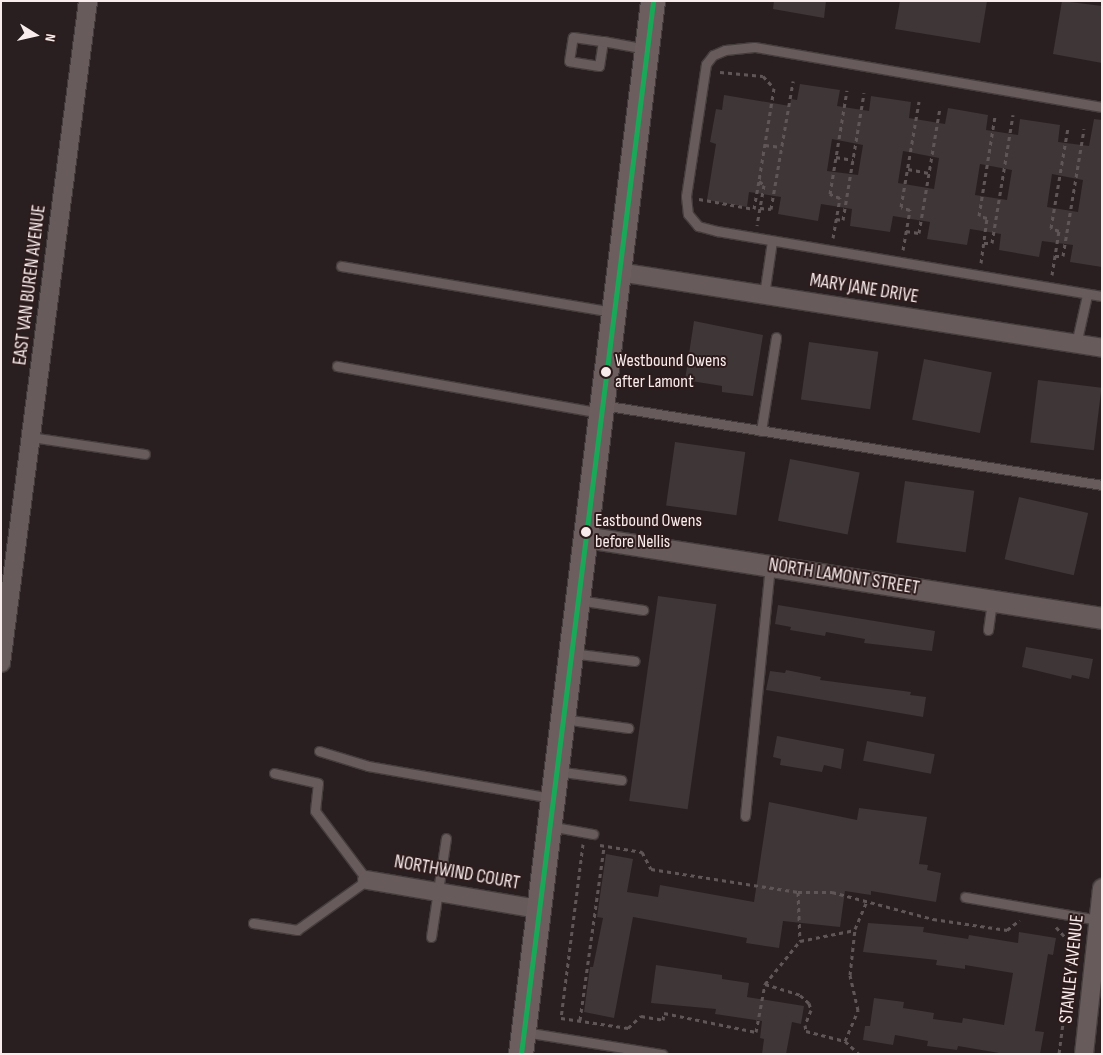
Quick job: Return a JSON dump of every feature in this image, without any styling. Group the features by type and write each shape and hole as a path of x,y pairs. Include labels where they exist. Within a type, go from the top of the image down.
{"main road":[{"path":"522,1043 653,1"}],"street":[{"name":"EAST VAN BUREN AVENUE","path":"1,664 88,1"},
{"name":"MARY JANE DRIVE","path":"619,272 1102,348"},
{"name":"NORTH LAMONT STREET","path":"586,537 992,599 1102,618"},
{"name":"NORTHWIND COURT","path":"367,880 539,909"},
{"name":"STANLEY AVENUE","path":"1084,1054 1102,888"}],"lane":[{"path":"603,42 599,66 569,61 573,37 647,49"},
{"path":"1102,106 754,47 725,50 713,55 706,64 686,196 688,214 698,226 754,238 1102,296"},
{"path":"764,295 772,241"},
{"path":"341,266 614,312"},
{"path":"1076,344 1087,295"},
{"path":"761,431 776,337"},
{"path":"337,366 1102,486"},
{"path":"31,437 145,454"},
{"path":"745,816 770,565"},
{"path":"988,630 992,599"},
{"path":"577,600 643,610"},
{"path":"571,653 635,661"},
{"path":"562,719 628,728"},
{"path":"319,751 368,766 553,798"},
{"path":"556,771 621,780"},
{"path":"253,923 297,930 367,880 315,811 318,783 274,773"},
{"path":"549,826 593,834"},
{"path":"432,937 440,892 446,838"},
{"path":"965,897 1098,920"},
{"path":"522,1043 662,1054"}],"path":[{"path":"700,190 699,199 703,201 754,209 774,87 763,76 720,70 719,79"},
{"path":"760,208 771,209 793,81"},
{"path":"830,251 840,198 830,194 847,90"},
{"path":"836,219 843,220 864,93"},
{"path":"900,263 910,210 901,207 919,102"},
{"path":"906,231 919,232 940,108"},
{"path":"984,243 992,243 1013,115"},
{"path":"980,276 987,218 979,216 995,116"},
{"path":"1050,288 1059,231 1051,228 1068,127"},
{"path":"1055,256 1063,256 1084,129"},
{"path":"765,145 781,148"},
{"path":"836,157 853,160"},
{"path":"908,169 929,173"},
{"path":"754,238 764,185 759,181"},
{"path":"590,844 583,843 561,1018 628,1028 641,1016 663,1020 664,1013 756,1032 765,984 800,941 855,930"},
{"path":"597,845 642,852 651,869 798,892 832,892 933,919 1007,930 1021,919 1029,920"},
{"path":"580,1020 604,846"},
{"path":"798,892 800,941"},
{"path":"845,1041 854,1025 858,1010 850,975 855,930 867,901"},
{"path":"1052,922 1073,946 1059,1054"},
{"path":"765,984 800,995 808,1003 811,1010 805,1025 806,1031 845,1041 859,1054"}],"building":[{"path":"774,1 826,1 824,18 773,9"},
{"path":"900,1 987,1 980,43 895,29"},
{"path":"1062,1 1102,6 1102,63 1053,54"},
{"path":"800,84 840,90 837,106 869,111 871,96 911,102 909,118 945,124 948,108 988,115 986,130 1018,135 1020,119 1060,125 1058,142 1089,146 1094,119 1102,120 1102,267 1070,262 1073,245 1042,241 1039,257 999,250 1001,234 970,229 967,245 927,239 930,222 893,216 890,232 850,226 852,209 821,204 818,221 778,214 781,197 749,192 747,207 707,200 716,144 710,142 716,109 722,110 724,95 790,106 791,99 797,100","holes":["832,139 863,145 858,175 827,171","903,151 939,158 934,189 898,183","980,164 1012,170 1007,200 975,195","1052,174 1083,180 1078,212 1047,207"]},
{"path":"694,321 763,335 753,396 722,392 722,386 685,380"},
{"path":"809,342 878,352 870,409 801,399"},
{"path":"924,359 992,372 980,433 912,420"},
{"path":"1038,380 1102,388 1094,450 1030,443"},
{"path":"675,442 745,452 736,515 666,505"},
{"path":"790,459 860,473 848,534 778,521"},
{"path":"905,481 974,491 966,552 896,542"},
{"path":"1019,497 1088,513 1074,575 1005,559"},
{"path":"658,596 716,604 688,809 629,801"},
{"path":"778,605 935,631 932,651 864,643 865,639 826,632 825,636 790,630 791,627 775,624"},
{"path":"1026,647 1093,659 1089,679 1072,675 1071,679 1022,667"},
{"path":"786,670 821,677 820,680 911,692 910,695 926,697 923,717 766,690 770,671 785,673"},
{"path":"777,736 844,749 841,769 824,765 822,772 780,765 781,759 773,757"},
{"path":"867,741 935,754 931,774 863,761"},
{"path":"769,802 857,820 859,808 927,817 919,864 928,865 927,870 941,873 936,902 871,891 871,895 845,891 840,927 783,921 779,948 746,943 747,938 633,917 614,1018 584,1012 590,967 593,967 603,918 597,917 606,854 633,859 627,892 658,897 660,885 754,902"},
{"path":"868,923 924,927 923,932 968,939 969,935 1018,943 1019,932 1056,938 1053,955 1048,954 1035,1031 1044,1032 1040,1054 1005,1054 958,1046 957,1050 927,1046 928,1041 895,1035 893,1045 863,1040 865,1026 870,1026 874,998 904,1002 903,1008 934,1013 933,1019 962,1023 963,1018 1004,1025 1013,973 965,965 965,969 936,965 937,960 863,952"},
{"path":"656,965 722,975 722,979 749,983 747,997 804,1006 801,1024 792,1022 786,1054 762,1054 764,1039 760,1038 762,1021 715,1014 716,1009 651,1003"}],"transit line":[{"path":"521,1054 653,1"}],"place":[{"name":"Westbound Owens after Lamont","path":"606,372"},
{"name":"Eastbound Owens before Nellis","path":"586,532"}]}
